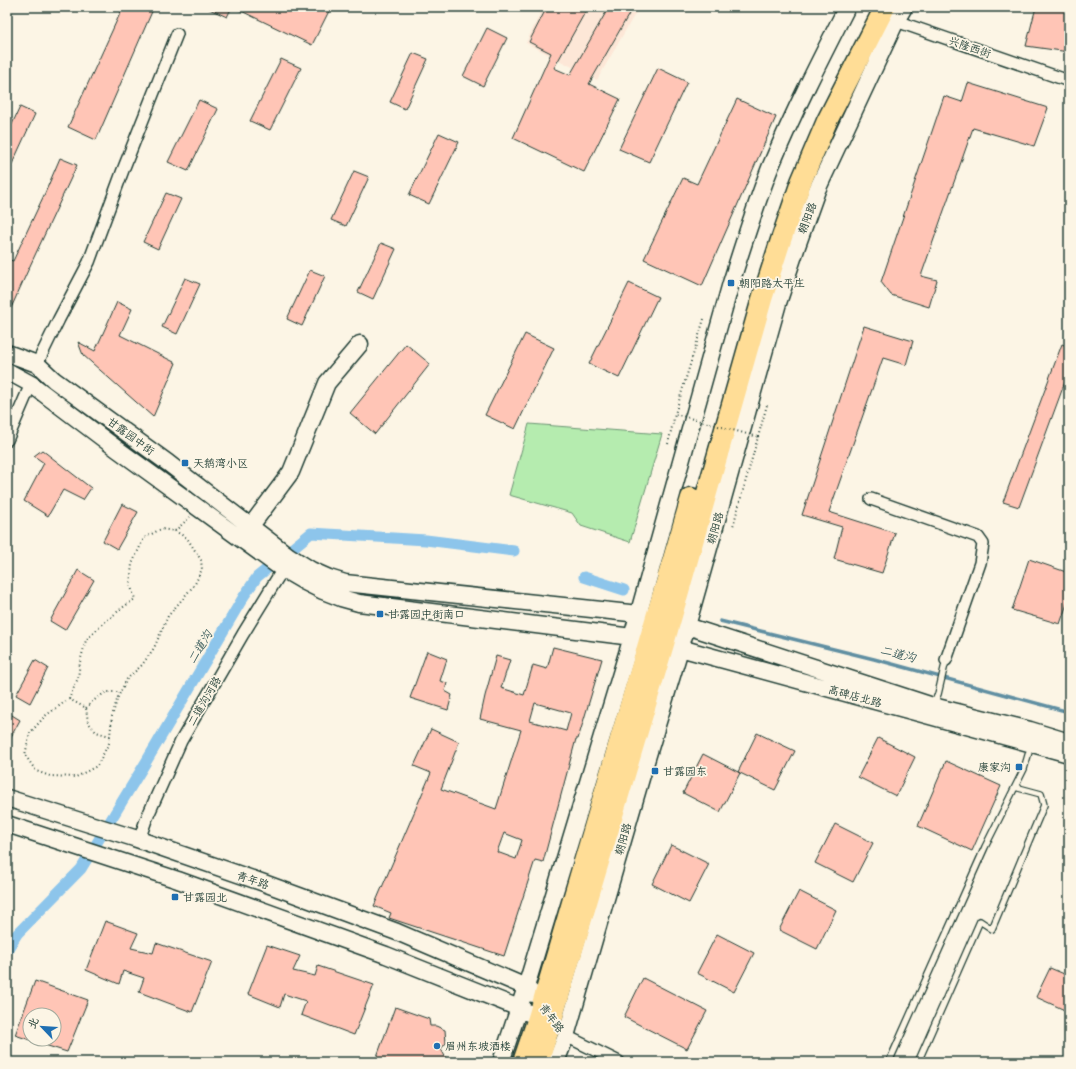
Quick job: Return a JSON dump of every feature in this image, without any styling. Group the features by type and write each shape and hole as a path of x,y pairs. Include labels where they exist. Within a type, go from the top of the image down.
{"highway":[{"name":"朝阳路","path":"538,1062 663,620 752,295 790,178 817,117 881,11"},
{"name":"朝阳路","path":"523,1062 550,1020"}],"street":[{"name":"朝阳路","path":"663,620 729,291 749,227 770,169 802,98 847,7"},
{"name":"朝阳路","path":"556,1062 550,1020 663,620 776,311 797,246 881,11 904,7"},
{"name":"兴隆西街","path":"881,11 1069,81"},
{"path":"36,364 89,262 176,34"},
{"path":"285,565 245,533 291,472 327,383 360,344"},
{"name":"甘露园中街","path":"7,353 36,364 54,380 168,463 245,533"},
{"name":"甘露园中街","path":"7,371 31,384 196,506 245,533"},
{"path":"7,440 31,384"},
{"path":"871,499 978,538 983,544 980,563 946,660"},
{"name":"高碑店北路","path":"285,565 311,570 345,583 663,620 935,700 1031,737"},
{"name":"高碑店北路","path":"285,565 305,582 323,591 359,603 656,642 1031,737"},
{"name":"二道沟河路","path":"136,839 181,741 285,565"},
{"name":"朝阳路","path":"501,1062 526,987 656,642"},
{"path":"1031,737 1069,742"},
{"path":"1031,737 1069,754"},
{"name":"青年路","path":"7,798 136,839 264,883 397,932 526,987 550,1020"},
{"name":"青年路","path":"7,824 118,860 386,955 550,1020"},
{"path":"550,1020 619,1062"}],"lane":[{"path":"935,700 946,660"},
{"path":"890,1062 985,847 1024,769 1031,737"},
{"path":"918,1062 980,921 992,929 1044,805 1041,794 1015,787"}],"path":[{"path":"668,444 675,414 704,319"},
{"path":"733,526 767,405"},
{"path":"675,414 758,437"},
{"path":"175,531 190,517 196,506"},
{"path":"161,529 175,531 187,538 201,560 202,569 195,584 168,616 154,648 142,665 127,680 120,692 112,716 109,743 97,766 76,777 50,776 36,771 25,755 30,733 45,716 69,699 78,678 80,662 86,640 122,608 136,599 130,584 132,564 144,538 161,529"},
{"path":"110,736 96,732 88,722 86,708 93,700 106,692 120,692"},
{"path":"69,699 86,708"}],"shaded area":[{"path":"543,7 639,7 597,80 526,43"}],"green space":[{"path":"529,424 662,434 630,542 581,526 572,513 509,495"}],"building":[{"path":"123,7 154,7 96,140 68,127"},
{"path":"205,7 232,7 227,17"},
{"path":"233,7 331,7 312,45"},
{"path":"547,7 588,7 554,68 570,75 609,7 633,7 589,84 620,99 584,172 513,138 551,53 529,42"},
{"path":"1036,7 1069,7 1069,52 1026,46"},
{"path":"487,28 507,38 483,86 463,76"},
{"path":"413,53 428,59 405,109 390,102"},
{"path":"281,59 301,68 270,130 250,121"},
{"path":"658,68 687,82 649,162 619,149"},
{"path":"968,83 1048,108 1034,146 973,128 921,276 937,280 929,307 891,295 881,282 944,96 962,102"},
{"path":"737,99 776,117 702,286 644,259 683,178 697,184"},
{"path":"199,100 218,109 188,171 168,162"},
{"path":"20,107 35,114 7,175 7,135"},
{"path":"439,133 459,142 429,204 409,195"},
{"path":"60,158 77,165 7,317 7,259 13,261"},
{"path":"354,171 369,177 346,226 331,220"},
{"path":"166,193 181,199 158,249 143,242"},
{"path":"381,243 396,249 373,299 358,292"},
{"path":"310,270 325,276 302,326 287,319"},
{"path":"185,278 200,284 177,334 162,327"},
{"path":"629,283 658,297 619,378 589,364"},
{"path":"117,302 132,309 120,335 176,363 153,417 83,355 78,342 95,351"},
{"path":"864,326 913,341 906,365 883,358 829,512 895,533 882,573 834,559 842,527 802,515"},
{"path":"525,334 554,348 515,429 485,415"},
{"path":"406,344 430,364 375,434 350,413"},
{"path":"1062,344 1069,347 1069,371 1019,507 1003,502"},
{"path":"42,450 91,488 83,500 63,490 48,516 24,501 44,463 34,456"},
{"path":"122,504 138,512 117,549 103,541"},
{"path":"1029,559 1069,573 1069,598 1060,624 1012,610"},
{"path":"78,570 94,580 65,630 50,621"},
{"path":"553,647 602,659 578,739 576,739 543,862 535,860 504,956 389,918 391,913 374,906 431,773 414,766 431,729 459,742 441,789 496,809 521,730 480,719 496,656 510,660 501,688 524,695 533,665 547,669","holes":["535,703 571,713 566,731 530,721","504,833 522,840 516,859 497,852"]},
{"path":"427,651 447,659 440,681 447,683 445,691 452,695 448,710 410,698"},
{"path":"35,660 48,668 30,703 16,695"},
{"path":"7,712 20,720 7,744"},
{"path":"757,733 795,751 775,790 738,772"},
{"path":"878,738 915,757 896,796 858,777"},
{"path":"703,754 740,773 720,812 683,793"},
{"path":"946,761 1001,786 972,851 918,826"},
{"path":"835,824 873,843 853,882 815,863"},
{"path":"671,845 709,864 689,903 652,884"},
{"path":"799,891 836,910 817,949 779,930"},
{"path":"105,921 138,933 131,948 153,953 156,943 212,962 192,1012 139,992 144,978 123,971 119,984 86,970"},
{"path":"717,934 754,953 734,992 697,973"},
{"path":"267,945 300,956 293,971 315,976 318,966 374,985 354,1035 301,1015 306,1001 284,994 280,1007 248,994"},
{"path":"1050,968 1069,976 1069,1012 1036,997"},
{"path":"643,978 707,1011 687,1049 624,1017"},
{"path":"35,981 88,1000 67,1052 51,1047 62,1047 62,1007 25,1007"},
{"path":"395,1007 429,1019 430,1026 436,1026 445,1030 446,1043 441,1049 448,1062 375,1062"},
{"path":"22,1016 22,1037 15,1035"}],"waterway":[{"name":"二道沟","path":"7,950 17,934 81,869 244,596 257,577 311,533 426,540 514,551"},
{"name":"二道沟","path":"584,577 624,590"},
{"name":"二道沟","path":"720,621 874,659 1069,712"}],"place":[{"name":"朝阳路太平庄","path":"731,283"},
{"name":"天鹅湾小区","path":"185,463"},
{"name":"甘露园中街南口","path":"380,614"},
{"name":"康家沟","path":"1019,767"},
{"name":"甘露园东","path":"655,771"},
{"name":"甘露园北","path":"175,897"},
{"name":"眉州东坡酒楼","path":"437,1046"}]}
